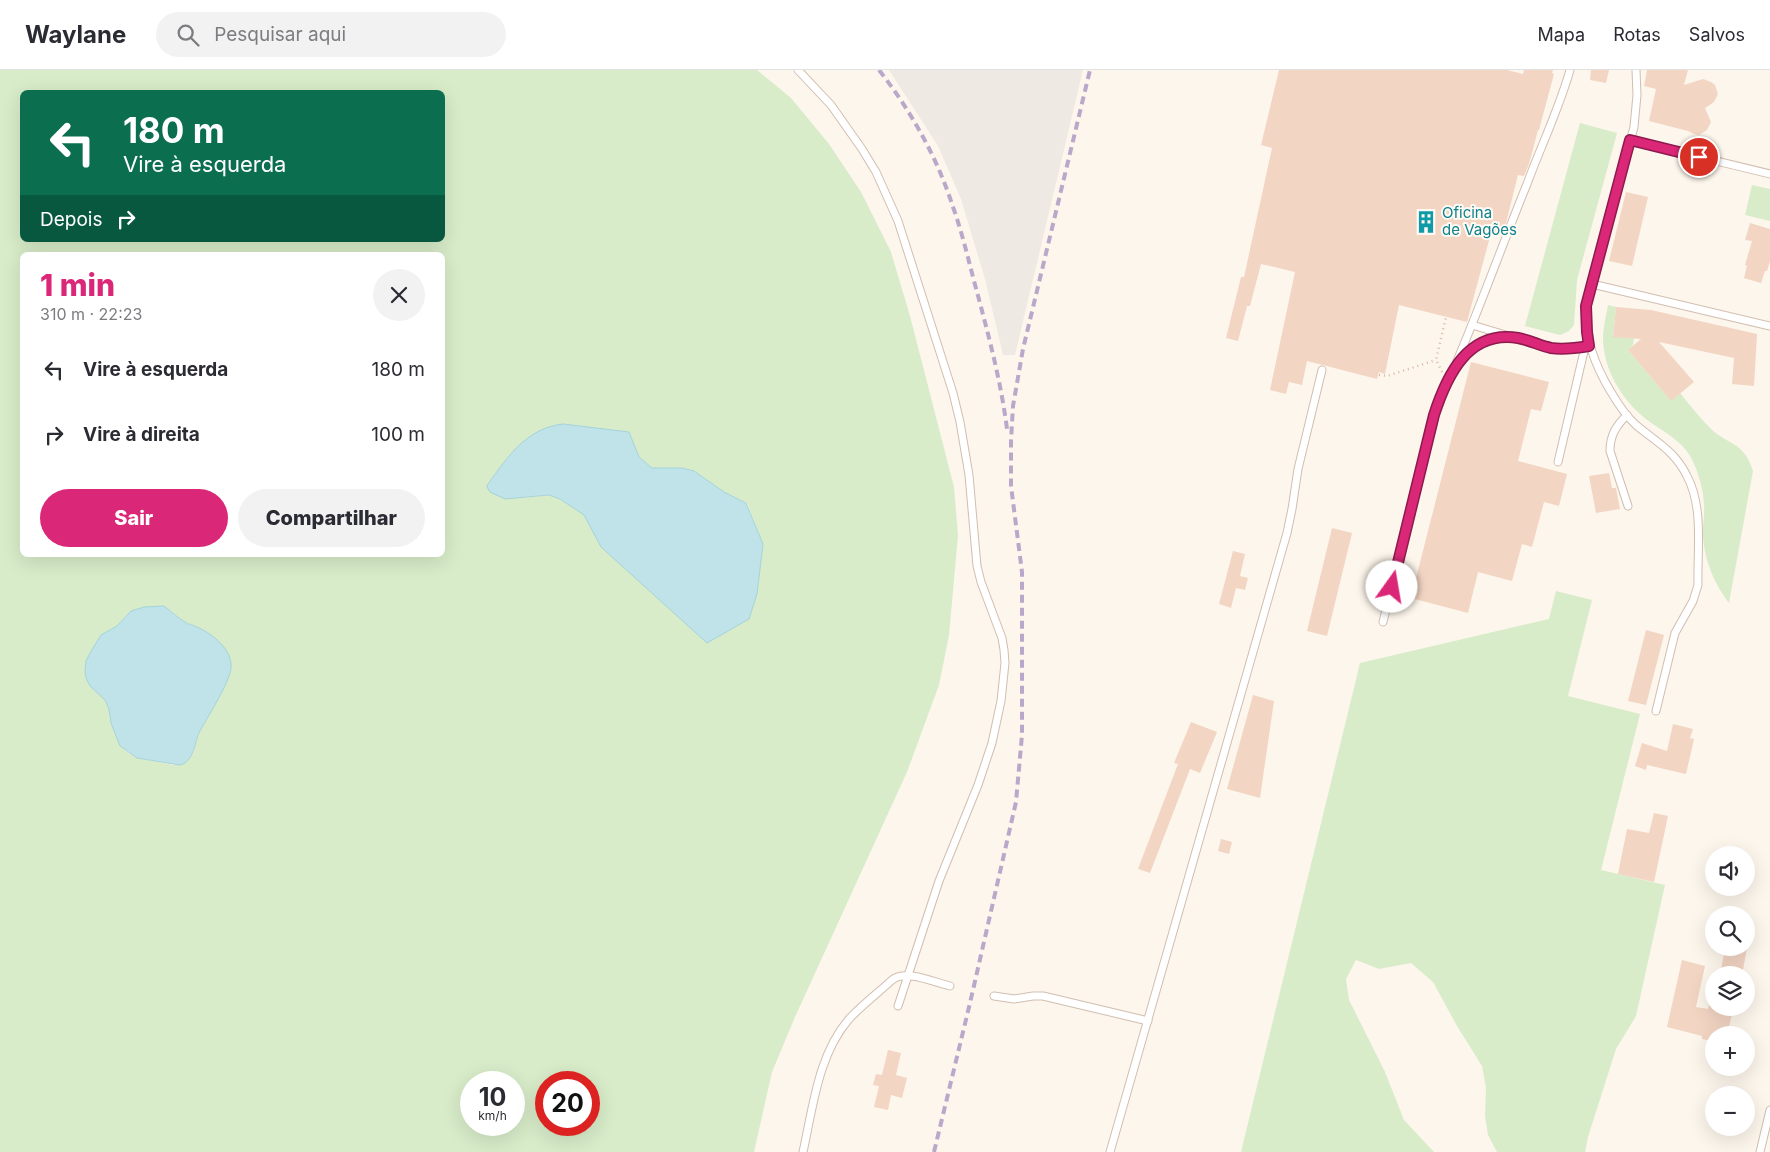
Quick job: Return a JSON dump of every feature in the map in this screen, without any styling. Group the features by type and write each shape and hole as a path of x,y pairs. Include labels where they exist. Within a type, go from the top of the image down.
{"lane":[{"path":"798,70 831,105 862,149 876,172 898,221 953,393 969,475 980,582 998,626 1004,650 1005,663 1001,701 992,743 978,785 939,881 898,1006"},
{"path":"1383,622 1434,415 1472,325 1563,94 1570,70"},
{"path":"1558,462 1587,346 1586,306 1636,111 1636,70"},
{"path":"1630,140 1770,174"},
{"path":"1592,284 1770,326"},
{"path":"1472,325 1551,348 1571,349 1587,346"},
{"path":"1448,382 1464,355 1479,344 1497,338 1519,338"},
{"path":"1587,346 1597,369 1627,415 1676,458 1692,487 1697,508 1698,585 1696,594 1675,633 1656,711"},
{"path":"1110,1152 1287,533 1298,469 1322,370"},
{"path":"1627,415 1613,432 1610,451 1628,506"},
{"path":"803,1152 819,1080 833,1043 850,1019 892,980 900,975 908,975 950,986"},
{"path":"994,996 1014,999 1043,996 1148,1021"},
{"path":"1760,1152 1770,1110"}],"path":[{"path":"1446,317 1436,360 1448,382"},
{"path":"1379,375 1387,376 1436,360"}],"shaded area":[{"path":"889,70 1083,70 1015,355 1003,355 985,279 961,199 938,146"}],"green space":[{"path":"0,70 757,70 791,98 829,144 861,192 891,252 910,316 954,487 958,536 949,635 939,685 907,772 795,1017 772,1072 754,1152 0,1152","holes":["606,430 629,432 639,457 652,468 694,471 724,492 747,503 763,544 757,594 602,547 584,515 560,499 549,495 521,498 488,484 509,456 525,440","164,606 186,623 208,634 231,667 200,732 193,754 174,765 137,758 120,746 105,700 85,671 86,661 101,635 117,626 131,611 144,607"]},
{"path":"1580,123 1617,133 1577,280 1574,325 1569,331 1560,335 1525,326"},
{"path":"1752,185 1770,189 1770,221 1745,215"},
{"path":"1608,305 1616,307 1613,336 1634,338 1633,345 1628,350 1671,401 1680,393 1711,429 1741,449 1753,471 1729,603 1719,588 1708,564 1703,533 1703,497 1699,476 1692,458 1677,441 1650,422 1631,405 1610,372 1606,360 1603,335"},
{"path":"1556,591 1592,600 1568,696 1640,714 1601,870 1665,885 1636,1016 1616,1049 1585,1152 1497,1152 1488,1135 1485,1116 1486,1088 1482,1066 1433,982 1411,963 1379,969 1356,960 1346,979 1349,1000 1385,1072 1404,1120 1434,1152 1241,1152 1360,663 1549,619"}],"water":[{"path":"563,424 629,432 639,457 652,468 682,468 694,471 724,492 746,503 763,544 757,594 749,619 707,643 601,547 584,515 560,499 549,495 505,499 490,492 487,487 488,484 503,463 520,445 539,431"},
{"path":"164,606 180,619 206,631 219,641 231,661 229,675 218,700 200,731 189,760 180,765 137,758 120,746 105,700 90,686 85,671 86,661 101,635 117,626 131,611 144,607"}],"building":[{"name":"Oficina de Vagões","path":"1279,70 1507,70 1523,74 1524,70 1553,70 1552,73 1554,74 1529,164 1524,176 1518,175 1501,236 1491,233 1467,322 1399,305 1385,374 1379,372 1377,379 1307,361 1302,385 1289,382 1286,394 1270,390 1295,272 1261,264 1238,341 1226,338 1241,277 1244,277 1272,148 1261,145"},
{"path":"1591,70 1609,70 1606,83 1590,80"},
{"path":"1647,70 1688,70 1684,85 1703,79 1715,85 1718,94 1714,102 1705,108 1711,122 1707,130 1699,135 1649,121 1656,89 1644,86"},
{"path":"1626,192 1648,197 1632,266 1609,261"},
{"path":"1750,223 1770,229 1770,261 1761,283 1744,278 1747,266 1745,265 1752,241 1745,240"},
{"path":"1616,307 1651,310 1757,334 1754,386 1732,384 1734,358 1659,342 1694,382 1671,401 1628,350 1641,339 1613,337"},
{"path":"1471,362 1549,382 1541,411 1531,409 1518,461 1567,474 1559,506 1544,502 1532,547 1522,544 1512,581 1478,572 1468,613 1411,598"},
{"path":"1609,473 1612,488 1616,488 1620,509 1596,513 1589,476"},
{"path":"1332,528 1352,533 1327,636 1307,631"},
{"path":"1233,551 1245,554 1240,576 1248,578 1245,590 1236,588 1231,608 1219,604"},
{"path":"1646,630 1664,635 1646,705 1628,701"},
{"path":"1253,695 1274,701 1260,798 1227,789"},
{"path":"1191,722 1217,732 1200,773 1190,769 1150,873 1138,869 1178,764 1174,763"},
{"path":"1673,724 1693,729 1690,738 1694,739 1686,774 1647,765 1646,770 1635,766 1642,743 1667,751"},
{"path":"1654,813 1668,816 1654,882 1618,874 1627,829 1649,833"},
{"path":"1221,839 1232,842 1229,854 1218,851"},
{"path":"1724,956 1746,956 1744,966 1722,966"},
{"path":"1682,960 1705,966 1696,1007 1705,1008 1705,1016 1732,1016 1729,1026 1705,1026 1705,1040 1702,1039 1702,1036 1667,1027"},
{"path":"888,1050 901,1053 896,1075 907,1078 902,1098 891,1095 888,1110 874,1107 879,1086 873,1085 876,1074 882,1075"}],"railway":[{"path":"879,70 902,102 922,135 947,188 963,239 990,343 1007,429"},
{"path":"934,1152 1016,802 1022,735 1022,572 1011,486 1013,406 1023,349 1090,70"}],"place":[{"name":"Oficina de Vagões","path":"1426,222"}],"route":[{"path":"1392,587 1434,415 1443,391 1458,363 1471,349 1488,340 1497,338 1519,338 1551,348 1571,349 1589,346 1586,306 1630,140 1699,157"}]}
